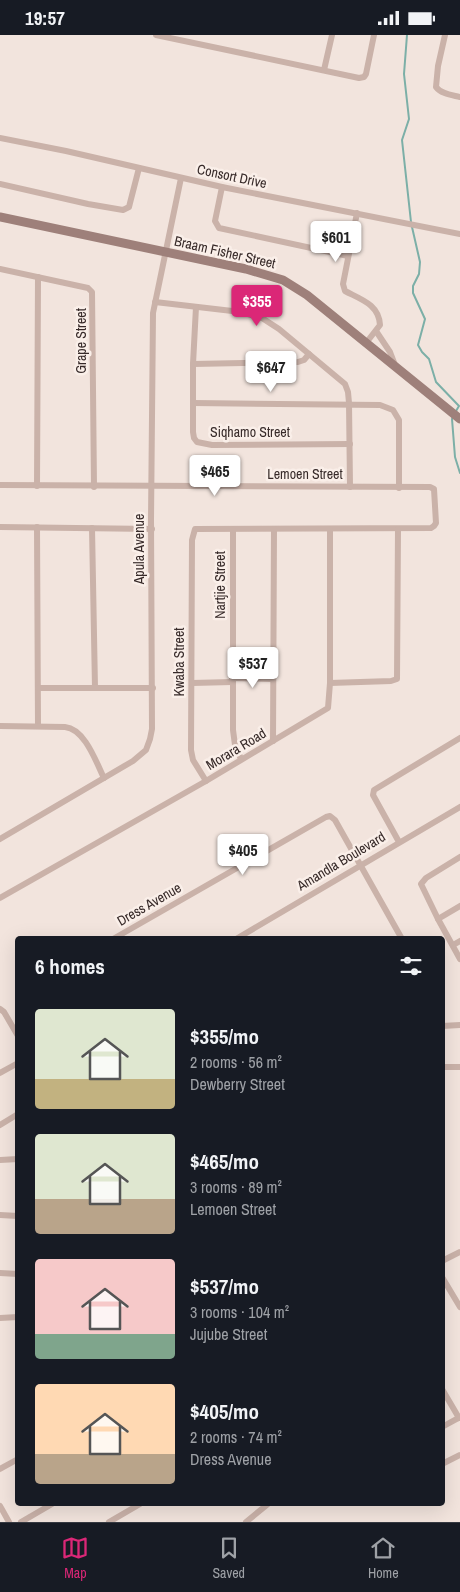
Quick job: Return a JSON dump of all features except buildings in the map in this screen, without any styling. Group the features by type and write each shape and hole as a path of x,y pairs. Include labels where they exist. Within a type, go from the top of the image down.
{"street":[{"path":"156,35 176,37 355,77 364,77 366,73 374,35"},
{"path":"324,71 332,35"},
{"path":"445,35 436,87 440,91 460,97"},
{"name":"Consort Drive","path":"0,138 222,187 460,234"},
{"path":"0,184 123,211 130,203 138,168"},
{"name":"Apula Avenue","path":"0,839 140,756 147,747 152,729 154,302 181,178"},
{"path":"222,187 215,221 219,229 348,256"},
{"path":"357,213 344,287 347,292 356,295 376,311 380,325 366,343"},
{"name":"Braam Fisher Street","path":"0,217 246,269 282,279 307,295 460,419"},
{"name":"Grape Street","path":"0,269 88,288 92,292 94,487"},
{"path":"37,486 38,277"},
{"path":"154,302 241,312 262,318 279,329 346,384 349,403 350,487"},
{"name":"Siqhamo Street","path":"196,307 193,364 193,436 196,441 201,444 350,445"},
{"path":"376,331 390,352 395,367"},
{"path":"193,364 298,362 304,360 309,353"},
{"path":"193,403 349,403 380,405 389,408 398,416 399,488"},
{"name":"Lemoen Street","path":"0,485 94,487 430,487 434,489 436,523 434,526 431,528 398,529"},
{"path":"0,527 152,529"},
{"path":"36,527 38,726"},
{"path":"92,528 94,688"},
{"name":"Kwaba Street","path":"206,781 192,754 192,540 194,532 199,529 232,529"},
{"path":"232,529 398,529 397,679 391,681 330,683"},
{"name":"Nartjie Street","path":"232,529 233,735 241,759"},
{"path":"273,741 274,529"},
{"name":"Morara Road","path":"0,899 328,709 330,683 330,529"},
{"path":"192,683 273,679"},
{"path":"38,688 153,688"},
{"path":"0,726 65,727 75,729 104,778"},
{"path":"398,842 373,795 374,790 460,738"},
{"name":"Amandla Boulevard","path":"241,936 460,807"},
{"name":"Dress Avenue","path":"118,936 326,817 332,817 335,820 400,936"},
{"path":"460,857 422,881 422,886 438,919 460,959"},
{"path":"438,919 460,906"},
{"path":"453,945 460,941"},
{"path":"0,1009 4,1012 15,1031"},
{"path":"445,1026 460,1025"},
{"path":"0,1073 15,1065"},
{"path":"445,1067 460,1067"},
{"path":"0,1125 15,1116"},
{"path":"0,1160 15,1159"},
{"path":"0,1215 15,1216"},
{"path":"445,1260 460,1252"},
{"path":"0,1273 15,1274"},
{"path":"445,1282 460,1307"},
{"path":"0,1318 15,1317"},
{"path":"445,1394 460,1417 445,1425"},
{"path":"445,1462 460,1455"},
{"path":"0,1469 15,1461"},
{"path":"0,1506 9,1522"},
{"path":"21,1522 49,1506"},
{"path":"109,1522 137,1506"},
{"path":"246,1522 266,1506"}],"waterway":[{"path":"407,35 404,74 409,119 402,140 411,222"},
{"path":"412,227 420,262 419,274 413,286 413,293 425,319 418,345 429,359 436,382 459,406 456,411"},
{"path":"453,417 455,457 460,473"}]}
